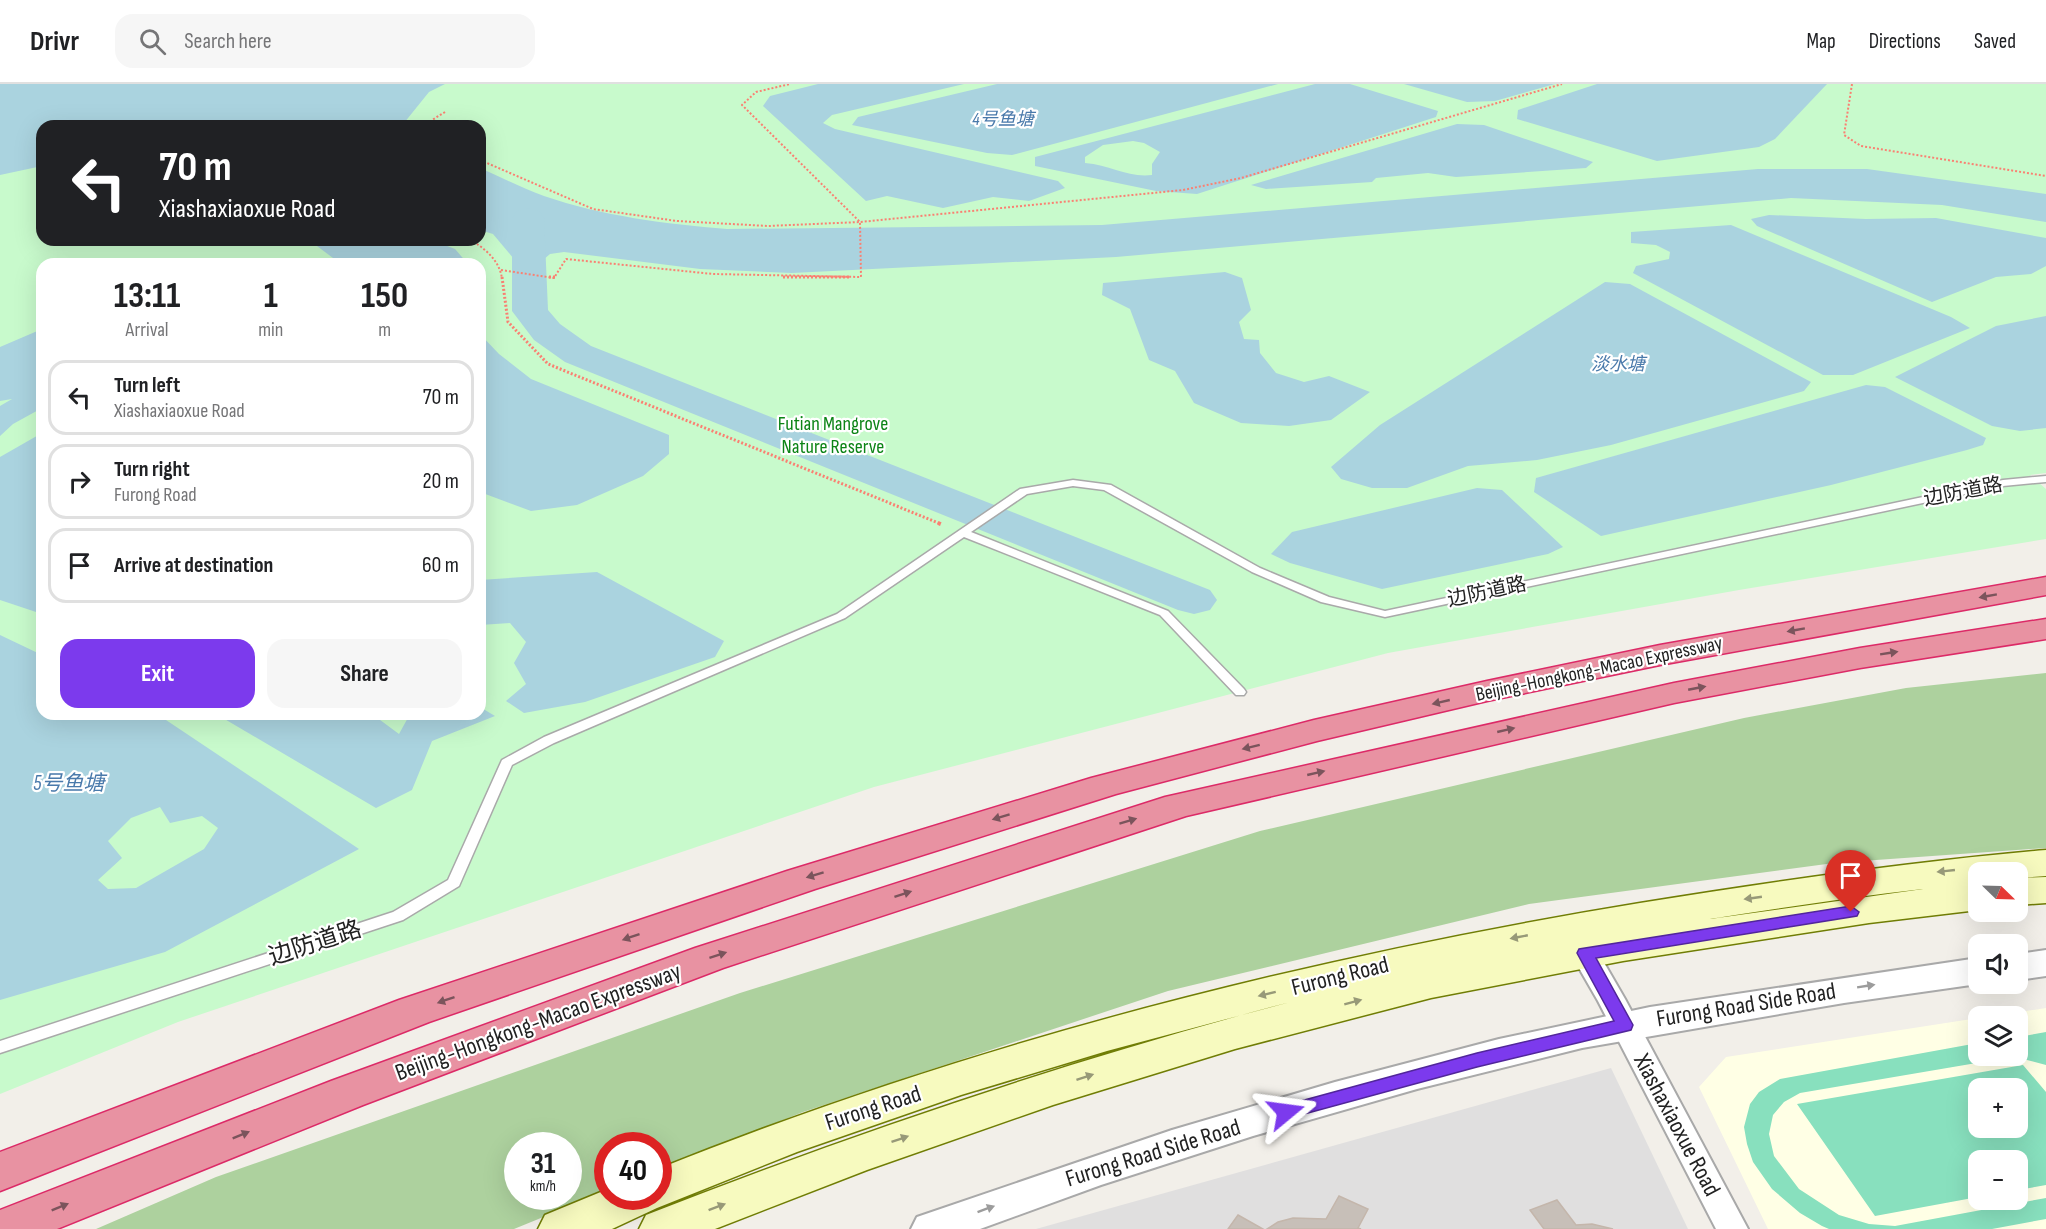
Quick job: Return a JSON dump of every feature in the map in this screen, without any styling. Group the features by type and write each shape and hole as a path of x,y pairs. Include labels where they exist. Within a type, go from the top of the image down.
{"highway":[{"name":"Beijing-Hongkong-Macao Expressway","path":"0,1172 414,1011 801,880 1157,771 1314,731 1648,657 2044,586"},
{"name":"Beijing-Hongkong-Macao Expressway","path":"5,1229 347,1093 709,958 1178,806 1674,693 1860,658 2046,629"}],"main road":[{"name":"Furong Road","path":"663,1229 866,1151 1116,1067 1244,1030 1429,983 1577,941 1895,877 2046,863"},
{"path":"2028,891 2046,890"},
{"name":"Furong Road","path":"672,1184 854,1114 1112,1034 1422,956 1830,914 1968,897"},
{"path":"562,1229 608,1210"}],"street":[{"name":"Xiashaxiaoxue Road","path":"1577,941 1732,1229"},
{"path":"2028,966 2046,963"},
{"name":"Furong Road Side Road","path":"932,1229 1099,1169 1240,1125 1477,1060 1624,1025 1869,985 1968,972"}],"lane":[{"name":"边防道路","path":"0,1047 398,916 454,883 507,764 549,740 841,616 1024,491 1073,483 1107,487 1256,570 1325,600 1385,614 2003,483 2046,479"},
{"path":"963,533 1164,613 1240,692"}],"path":[{"path":"501,270 554,278 566,259 671,272 771,278 861,277 860,222 742,105 756,92 790,84"},
{"path":"486,163 593,209 677,221 768,226 860,222 1183,190 1241,178 1562,84"},
{"path":"1852,84 1844,135 1861,146 2046,176"},
{"path":"432,120 445,112"},
{"path":"480,246 501,270 508,322 548,364 963,533"}],"shaded area":[{"path":"2046,1008 2046,1229 1768,1229 1699,1087 1726,1057 1968,1020 1968,1066 2028,1066 2028,1011"},
{"path":"1611,1068 1688,1229 1036,1229"}],"green space":[{"name":"Futian Mangrove Nature Reserve","path":"0,84 2046,84 2046,473 2030,475 2046,489 2046,539 1739,590 1388,653 874,787 178,1022 0,1094"},
{"path":"2046,673 2046,848 1834,863 1529,904 1168,991 803,1112 672,1165 672,1132 594,1132 594,1196 582,1201 582,1132 504,1132 504,1210 560,1210 514,1229 96,1229 216,1177 740,993 1260,831 1744,718 1906,688"},
{"path":"2046,1032 2046,1065 2028,1060 2028,1035"},
{"path":"1968,1045 1968,1064 1800,1093 1784,1102 1773,1115 1769,1134 1774,1156 1799,1189 1839,1215 1869,1224 1895,1226 1981,1210 2028,1210 2028,1201 2046,1198 2046,1219 1992,1229 1829,1229 1822,1226 1800,1213 1772,1189 1753,1162 1747,1144 1744,1127 1750,1104 1759,1092 1780,1079"},
{"path":"2024,1066 2046,1092 2046,1185 2028,1188 2028,1150 1968,1150 1968,1199 1875,1216 1797,1104"}],"water":[{"path":"0,84 445,84 429,92 406,120 36,120 36,167 0,175"},
{"path":"818,84 964,84 832,115 823,123 835,129 1058,181 1065,188 1029,201 993,197 943,208 887,196 866,201 763,106 770,96"},
{"name":"4号鱼塘","path":"997,84 1278,84 1012,155 987,153 852,125 858,117"},
{"path":"1315,84 1350,84 1438,111 1436,117 1197,194 1156,191 1035,166 1035,157","holes":["1133,141 1144,143 1160,152 1152,164 1152,175 1135,175 1085,163 1085,157 1103,145"]},
{"path":"1404,84 1555,84 1495,101 1467,102"},
{"path":"1597,84 1827,84 1775,139 1759,147 1657,161 1517,119 1518,110"},
{"path":"1457,124 1484,125 1593,162 1586,168 1456,177 1428,173 1376,178 1372,182 1266,189 1251,185"},
{"path":"1758,169 1867,169 2046,194 2046,222 1942,205 1791,198 1116,257 792,273 700,269 564,252 550,254 543,260 514,259 493,234 486,232 486,171 544,196 588,209 658,222 727,229 1102,225"},
{"path":"1769,215 1866,219 1936,218 2046,238 2046,266 2031,274 1996,277 1932,302 1757,226 1751,219"},
{"path":"1731,225 1951,317 1970,328 1853,375 1823,375 1633,273 1636,266 1669,259 1670,252 1656,245 1631,243 1631,232"},
{"path":"317,246 447,246 455,249 463,258 333,258"},
{"path":"1225,272 1242,278 1251,310 1239,322 1244,339 1259,340 1260,353 1276,373 1304,382 1329,376 1370,392 1331,420 1289,426 1241,423 1194,403 1175,371 1149,360 1130,309 1102,295 1103,283"},
{"name":"淡水塘","path":"1605,282 1630,284 1811,382 1804,391 1611,445 1537,460 1468,466 1407,488 1372,488 1341,479 1331,467 1380,425"},
{"path":"2046,316 2046,428 2020,431 1992,426 1895,377 1996,326"},
{"path":"36,332 36,411 13,424 0,436 0,406 12,399 0,401 0,347"},
{"path":"486,340 499,354 531,379 669,435 669,454 643,476 577,505 531,511 486,494"},
{"path":"1866,385 1885,387 1986,438 1983,445 1831,485 1601,536 1534,492 1536,478"},
{"path":"36,436 36,612 0,600 0,457"},
{"path":"1477,488 1502,490 1563,547 1548,554 1382,589 1290,563 1271,554 1292,532"},
{"path":"597,572 724,641 715,657 585,702 524,713 506,701 526,684 514,663 526,642 510,623 486,625 486,580"},
{"name":"5号鱼塘","path":"0,635 36,652 36,720 166,720 359,849 165,952 0,1000","holes":["160,807 170,823 202,816 218,828 204,849 136,888 108,889 98,880 122,858 108,841 131,818"]},
{"path":"486,711 495,716 486,720"},
{"path":"226,720 380,720 399,734 407,720 485,720 432,741 412,790 376,808"}],"building":[{"path":"1339,1196 1368,1209 1358,1228 1361,1229 1267,1229 1278,1222 1293,1218 1326,1219"},
{"path":"1557,1200 1576,1225 1592,1224 1613,1229 1544,1229 1530,1210"},
{"path":"1238,1215 1263,1229 1228,1229"}],"waterway":[{"path":"528,218 530,311 547,332 578,354 1194,600"}],"route":[{"path":"1286,1112 1477,1060 1624,1025 1585,953 1851,912"}]}
